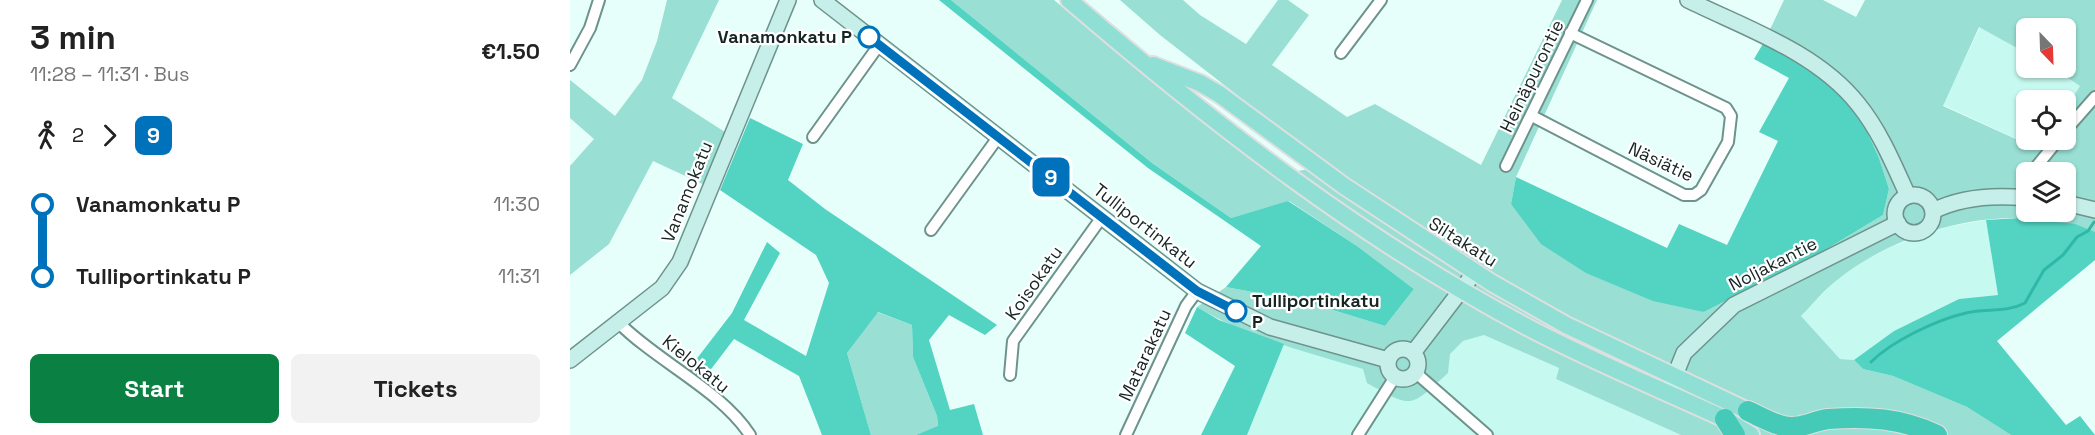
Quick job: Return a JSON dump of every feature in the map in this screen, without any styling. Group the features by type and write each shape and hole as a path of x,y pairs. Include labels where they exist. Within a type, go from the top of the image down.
{"highway":[{"path":"1748,411 1784,426 1802,428 1827,419 1874,416 1917,426 1937,435"},
{"path":"1806,435 1839,420"}],"main road":[{"name":"Siltakatu","path":"1070,0 1139,60 1230,132 1335,207 1463,290 1571,349 1668,393 1730,427 1751,435"},
{"name":"Siltakatu","path":"1139,60 1200,83 1219,94 1344,186 1475,272 1566,325 1748,411 1780,435"}],"street":[{"path":"570,65 590,28 599,0"},
{"name":"Vanamokatu","path":"570,360 662,288 680,262 788,0"},
{"name":"Tulliportinkatu","path":"822,0 1197,291 1270,327 1388,360"},
{"path":"1341,53 1381,0"},
{"name":"Heinäpurontie","path":"1506,166 1587,0"},
{"path":"1688,0 1796,53 1833,79 1858,103 1887,149 1908,196"},
{"name":"Näsiätie","path":"1532,116 1684,195 1694,195 1701,190 1728,142 1731,116 1726,108 1570,33"},
{"path":"813,137 879,45"},
{"path":"2076,119 2095,97"},
{"path":"932,230 999,136"},
{"path":"2040,162 2050,150"},
{"path":"1933,211 1949,203 2016,194"},
{"path":"1908,196 1922,196 1933,211 1931,223 1921,231 1908,231 1898,223 1896,210 1898,204 1908,196"},
{"path":"2076,205 2095,210"},
{"name":"Koisokatu","path":"1010,375 1013,341 1102,217"},
{"name":"Noljakantie","path":"1668,393 1684,353 1734,305 1898,223"},
{"path":"1413,352 1475,272"},
{"name":"Matarakatu","path":"1126,435 1186,306 1197,291"},
{"name":"Kielokatu","path":"618,322 743,424 750,435"},
{"path":"1402,349 1413,352 1418,361 1416,373 1408,379 1395,377 1389,370 1388,360 1396,351 1402,349"},
{"path":"1416,373 1487,435"},
{"path":"1358,435 1395,377"}],"shaded area":[{"path":"667,0 719,0 672,98 728,134 707,186 653,161 609,244 570,275 570,166 594,139 570,118 570,80 615,116 642,80 657,41"},
{"path":"951,0 1054,0 1131,64 1291,187 1294,172 1327,165 1160,35 1120,0 1183,0 1200,15 1246,44 1278,0 1288,0 1309,15 1272,65 1347,117 1375,104 1481,165 1562,0 1597,0 1516,177 1511,204 1704,312 1825,250 1883,215 1889,189 1879,158 1855,105 1764,42 1784,0 1823,0 1856,17 1865,0 2095,0 2095,233 2051,222 2076,222 2076,162 2016,162 2016,218 1971,222 1947,227 1899,243 1856,266 1832,284 1801,316 1840,359 1854,360 1863,369 1893,376 1967,407 2011,435 1681,435 1556,379 1559,368 1484,335 1463,341 1450,354 1448,373 1426,393 1410,401 1403,400 1367,383 1363,369 1257,336 1197,307 1226,287 1310,303 1385,326 1414,289 1357,246 1289,201 1231,218 1152,163","holes":["2016,18 2076,18 2076,78 2068,78 2080,86 2076,92 2076,150 2016,150 2016,139 1943,106 1979,27 2016,47"]},
{"path":"1980,27 2016,47 2016,78 2068,78 2080,86 2076,92 2076,90 2016,90 2016,138 1943,105"},
{"path":"1986,220 1998,295 1959,299 1894,331 1854,360 1840,359 1801,316 1836,280 1863,261 1891,247 1946,227"},
{"path":"877,312 912,325 913,357 937,416 938,427 916,435 871,435 847,353"},
{"path":"1484,335 1559,368 1556,379 1681,435 1247,435 1284,344 1363,369 1450,354 1463,341"}],"green space":[{"path":"939,0 951,0 1152,163 1231,218 1288,201 1357,246 1414,289 1385,326 1310,303 1226,287 1261,246 1148,168"},
{"path":"1764,42 1817,72 1855,105 1879,158 1889,189 1883,215 1825,250 1704,312 1653,301 1586,273 1541,244 1511,204 1516,177 1667,248 1679,224 1727,245 1778,141 1759,132 1789,78 1754,59"},
{"path":"750,118 803,144 788,180 825,209 997,325 985,335 949,315 929,340 950,410 974,404 983,435 916,435 938,426 937,416 913,357 912,325 878,312 847,353 871,435 822,435 799,376 734,339 699,385 685,374 732,313 767,242 780,253 744,320 806,356 829,283 816,255 720,190"},
{"path":"2016,218 2016,222 2075,224 2095,232 2095,260 1997,341 2066,425 2080,416 2095,435 2011,435 1967,407 1893,376 1863,369 1854,360 1894,331 1959,299 1998,295 1986,220"},
{"path":"1197,307 1219,320 1284,344 1247,435 1201,435 1235,366 1185,333"}],"waterway":[{"path":"1871,362 1890,346 1941,321 1966,313 2011,308 2025,303 2044,270 2063,255 2077,237 2088,231 2094,222"}],"bus line":[{"name":"9","path":"869,37 985,124 1197,291 1236,311"}],"place":[{"name":"Vanamonkatu P","path":"869,37"},
{"name":"Tulliportinkatu P","path":"1236,311"}]}
